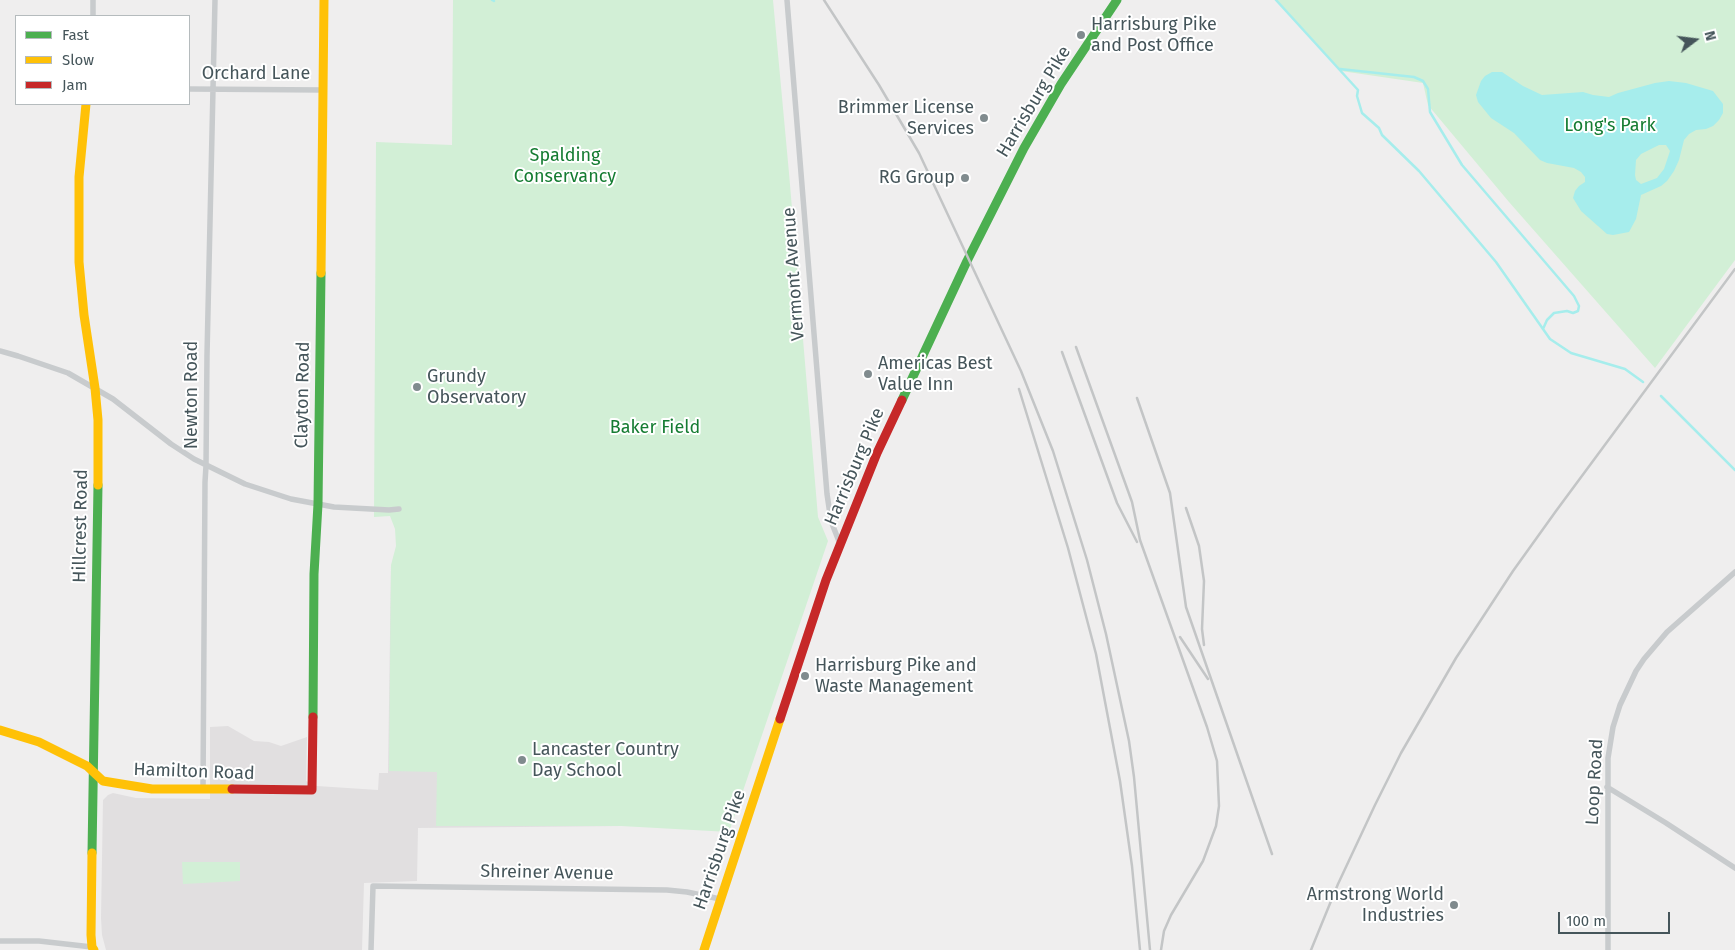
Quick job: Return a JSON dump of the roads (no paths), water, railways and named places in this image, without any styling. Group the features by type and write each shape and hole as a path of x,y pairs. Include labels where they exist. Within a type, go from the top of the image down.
{"street":[{"path":"93,0 93,15"},
{"name":"Newton Road","path":"203,789 205,482 215,0"},
{"name":"Clayton Road","path":"312,790 314,574 318,504 324,0"},
{"name":"Vermont Avenue","path":"788,0 827,494 832,526 840,544"},
{"name":"Harrisburg Pike","path":"704,950 804,644 840,544 900,402 997,200 1028,140 1061,84 1117,0"},
{"name":"Orchard Lane","path":"190,88 323,90"},
{"name":"Hillcrest Road","path":"86,105 79,185 79,262 98,420 93,948"},
{"path":"0,351 68,373 113,399 171,444 206,466 230,478 269,493 318,504 343,508 389,510 399,508"},
{"name":"Loop Road","path":"1608,950 1608,758 1613,727 1620,705 1636,671 1667,632 1735,572"},
{"name":"Hamilton Road","path":"0,730 39,742 87,766 103,781 131,787 312,790"},
{"path":"1607,787 1735,868"},
{"name":"Shreiner Avenue","path":"371,950 373,886 666,890 720,899"},
{"path":"0,941 39,941 93,948"}],"water":[{"path":"1492,72 1502,72 1523,86 1542,95 1583,92 1609,97 1655,83 1669,81 1686,83 1713,91 1723,104 1723,113 1713,126 1696,130 1689,134 1684,140 1674,171 1667,181 1661,186 1641,195 1636,219 1629,232 1613,235 1607,234 1581,211 1573,198 1575,191 1585,182 1585,177 1581,172 1574,168 1540,160 1514,133 1491,118 1478,102 1476,95 1485,76","holes":["1659,145 1666,145 1670,151 1664,169 1657,178 1641,184 1636,180 1636,160 1641,154"]}],"waterway":[{"path":"1276,0 1358,90 1357,96 1362,113 1379,128 1382,135 1419,171 1496,262 1550,339 1571,353 1625,369 1643,382"},
{"path":"1340,69 1414,77 1423,81 1428,89 1430,112 1462,165 1574,296 1579,306 1578,311 1573,313 1567,311 1554,313 1547,320 1543,329"},
{"path":"1661,396 1735,470"}],"railway":[{"path":"824,0 879,85 919,153 1021,371 1053,451 1087,560 1106,634 1129,741 1150,950"},
{"path":"1311,950 1338,884 1375,805 1401,753 1456,658 1513,571 1556,511 1735,269"},
{"path":"1076,347 1132,502 1140,540 1207,727 1217,761 1219,806 1216,826 1203,861 1171,915 1164,931 1161,950"},
{"path":"1062,352 1117,503 1137,542"},
{"path":"1019,389 1068,548 1096,654 1120,781 1132,866 1140,950"},
{"path":"1137,398 1170,493 1186,607 1272,854"},
{"path":"1186,508 1199,546 1204,581 1202,629 1204,645"},
{"path":"1180,637 1208,679"}],"place":[{"name":"Harrisburg Pike and Post Office","path":"1081,35"},
{"name":"Brimmer License Services","path":"984,118"},
{"name":"RG Group","path":"965,178"},
{"name":"Americas Best Value Inn","path":"868,374"},
{"name":"Grundy Observatory","path":"417,387"},
{"name":"Harrisburg Pike and Waste Management","path":"805,676"},
{"name":"Lancaster Country Day School","path":"522,760"},
{"name":"Armstrong World Industries","path":"1454,905"}],"park label":[{"name":"Long's Park","path":"1610,126"},
{"name":"Spalding Conservancy","path":"565,166"},
{"name":"Baker Field","path":"655,428"}]}
